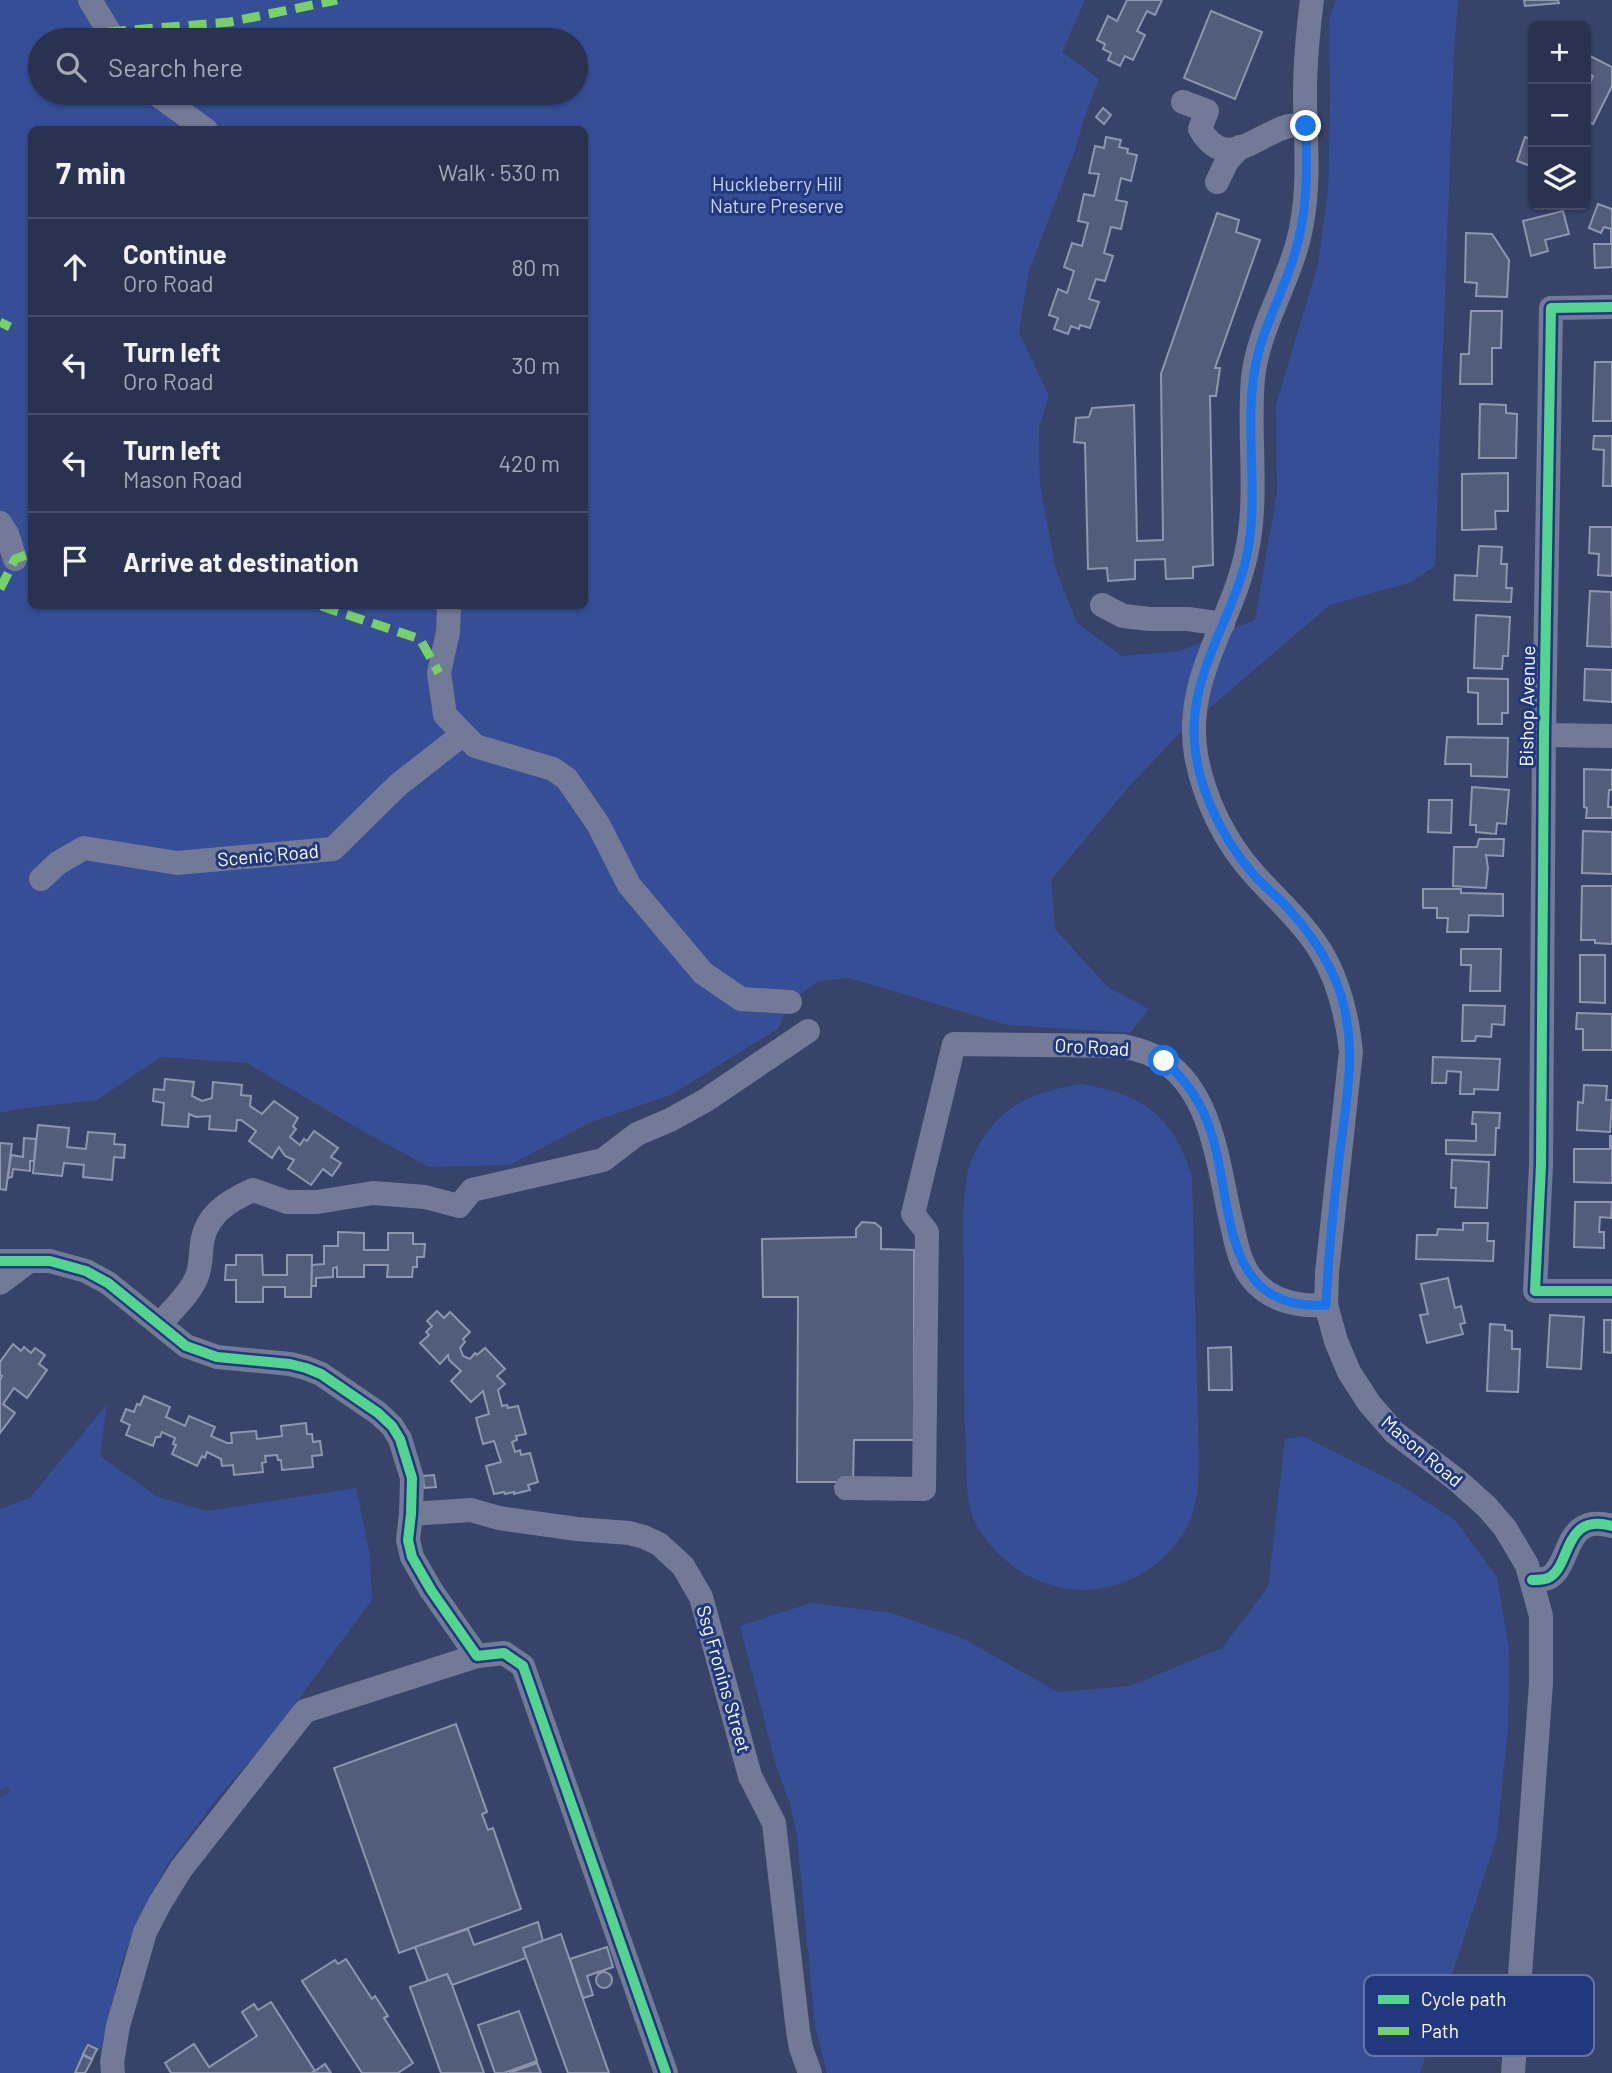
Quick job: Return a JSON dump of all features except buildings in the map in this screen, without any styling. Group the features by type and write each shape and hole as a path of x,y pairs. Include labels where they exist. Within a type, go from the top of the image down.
{"street":[{"path":"90,0 107,28"},
{"name":"Mason Road","path":"1312,0 1306,55 1308,179 1301,232 1260,345 1251,405 1250,537 1240,580 1201,677 1194,729 1201,776 1219,824 1252,873 1301,923 1320,950 1341,996 1349,1031 1350,1069 1331,1229 1326,1305 1340,1351 1369,1403 1394,1432 1487,1507 1515,1543 1527,1565 1541,1616 1541,1684 1520,1975"},
{"path":"1184,102 1207,111 1200,128 1212,143 1222,148 1240,147 1291,126 1306,126"},
{"path":"172,105 200,126"},
{"path":"1217,181 1227,162 1240,147"},
{"name":"Bishop Avenue","path":"1612,307 1551,308 1541,1165 1535,1291 1612,1291"},
{"path":"0,523 7,534 15,559"},
{"path":"1102,605 1123,616 1188,619 1223,624"},
{"path":"449,609 448,632 439,673 445,715 462,735 475,746 553,769 567,779 598,824 629,885 703,973 741,999 790,1002"},
{"name":"Scenic Road","path":"41,879 58,863 84,848 177,863 333,849 398,785 462,735"},
{"path":"1544,735 1612,736"},
{"path":"160,1324 195,1282 200,1267 202,1239 213,1217 227,1203 253,1190 287,1202 317,1202 373,1193 425,1197 459,1206 472,1190 603,1160 637,1133 670,1120 706,1100 808,1031"},
{"name":"Oro Road","path":"846,1488 924,1489 927,1232 913,1214 954,1044 1123,1046 1138,1049 1164,1061 1187,1084 1208,1124 1237,1246 1249,1275 1262,1289 1276,1298 1310,1306 1326,1305"},
{"path":"0,1261 50,1261 95,1275 186,1346 217,1357 306,1368 321,1374 378,1413 393,1426 406,1455 412,1478 408,1540 412,1557 431,1590 477,1656"},
{"path":"0,1283 28,1262"},
{"name":"Ssg Fronins Street","path":"411,1514 471,1510 499,1518 577,1529 629,1532 659,1544 683,1566 701,1597 750,1776 774,1823 798,2031 810,2073"},
{"path":"1531,1580 1552,1576 1570,1542 1580,1530 1590,1525 1612,1527"},
{"path":"113,2072 112,2062 121,2015 145,1932 160,1903 181,1869 305,1712 477,1656 504,1653 523,1666 666,2073"}],"green space":[{"name":"Huckleberry Hill Nature Preserve","path":"0,0 1085,0 1062,52 1099,79 1029,271 1019,332 1049,396 1039,427 1040,486 1056,570 1077,623 1122,656 1180,651 1255,620 1277,492 1276,405 1318,264 1328,190 1329,20 1336,0 1458,0 1435,566 1409,583 1330,605 1180,733 1127,789 1051,880 1055,929 1108,987 1149,1009 1130,1033 1007,1025 849,978 818,981 790,1002 779,1028 671,1095 591,1122 510,1165 429,1167 247,1063 161,1057 97,1100 0,1113"},
{"path":"1081,1084 1122,1094 1153,1111 1175,1137 1192,1176 1199,1467 1192,1516 1170,1551 1133,1579 1108,1587 1084,1590 1059,1587 1014,1567 994,1550 978,1528 968,1491 964,1408 963,1215 971,1161 987,1132 1009,1110 1035,1096"},
{"path":"107,1404 100,1456 158,1497 207,1511 356,1488 370,1555 372,1600 269,1739 219,1796 167,1865 137,1921 122,1962 101,2048 76,2073 0,2073 0,1509 30,1498"},
{"path":"1303,1436 1400,1485 1455,1520 1497,1577 1509,1648 1508,1729 1497,1837 1452,1975 1364,1975 1364,2056 1426,2056 1420,2073 827,2073 815,2025 797,1836 740,1626 811,1603 892,1613 964,1639 1058,1692 1130,1686 1222,1648 1268,1587 1285,1439"}],"waterway":[{"path":"0,1796 7,1790"}],"marked path":[{"path":"157,28 230,22 337,0"},
{"path":"0,322 10,327"},
{"path":"0,589 15,559 28,554"},
{"path":"330,609 420,639 439,673"}],"cycle path":[{"path":"1612,307 1551,308 1541,1165 1535,1291 1612,1291"},
{"path":"0,1261 50,1261 86,1271 108,1283 186,1346 217,1357 306,1368 321,1374 378,1413 392,1426 400,1439 412,1478 408,1540 412,1557 431,1590 477,1656 504,1653 523,1666 666,2073"},
{"path":"1532,1580 1546,1579 1556,1572 1576,1533 1584,1527 1596,1524 1612,1526"}],"route":[{"path":"1164,1061 1187,1084 1208,1124 1237,1246 1249,1275 1262,1289 1276,1298 1293,1304 1326,1305 1331,1229 1351,1051 1341,996 1320,950 1301,923 1252,873 1219,824 1201,776 1194,729 1201,677 1240,580 1247,555 1251,517 1251,405 1254,374 1260,345 1301,232 1308,179 1306,126"}]}
